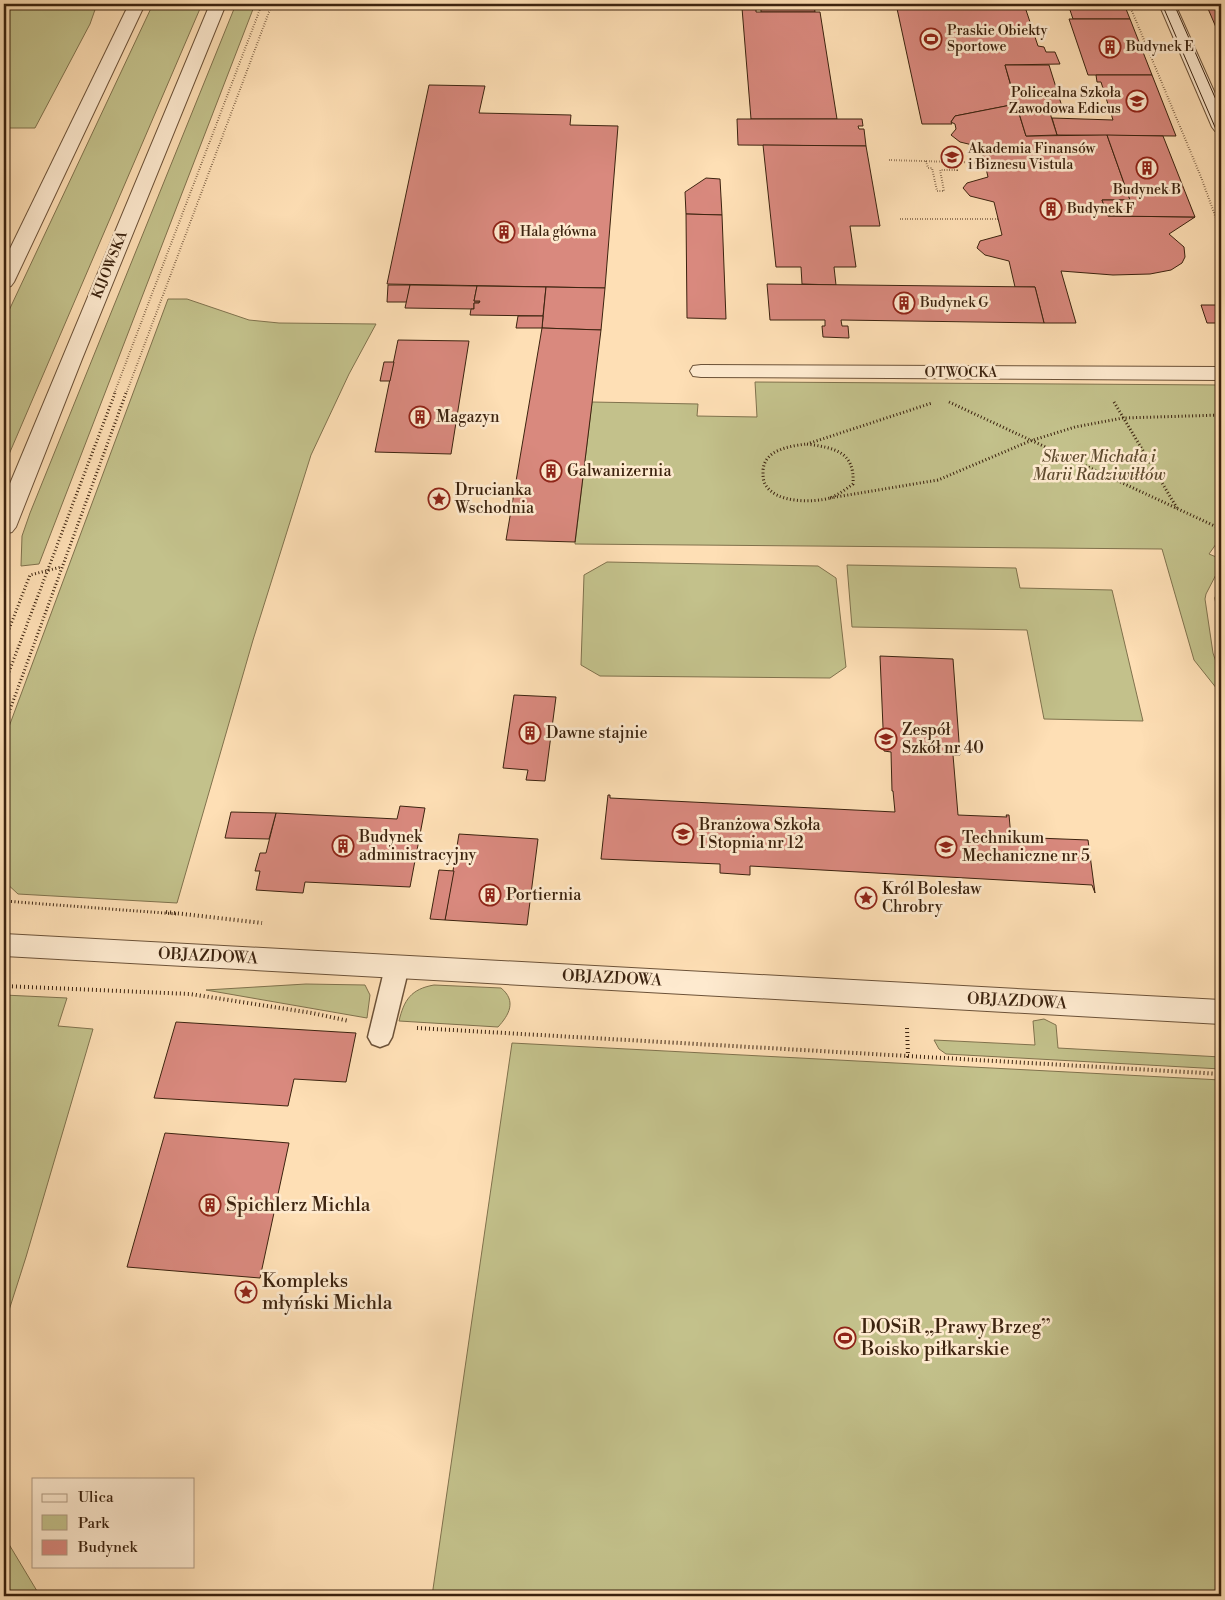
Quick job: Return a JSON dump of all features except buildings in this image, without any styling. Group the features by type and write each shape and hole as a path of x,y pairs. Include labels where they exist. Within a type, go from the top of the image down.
{"street":[{"path":"4,282 137,4"},
{"name":"KIJOWSKA","path":"4,527 71,359 218,4"},
{"path":"1168,4 1221,127"},
{"name":"OTWOCKA","path":"701,371 1221,374"},
{"name":"OBJAZDOWA","path":"4,945 1221,1012"}],"lane":[{"path":"381,1032 397,966"}],"path":[{"path":"4,684 262,4"},
{"path":"4,726 272,4"},
{"path":"1129,4 1201,177 1221,232"},
{"path":"889,160 985,163"},
{"path":"926,161 928,168 932,168 937,191 944,191 940,170 957,170 955,161"},
{"path":"900,219 998,219"},
{"path":"896,373 942,399 1221,529"},
{"path":"1098,374 1178,509"},
{"path":"807,444 933,402"},
{"path":"830,498 853,484 855,475 853,463 843,454 828,446 807,444 792,445 768,455 762,468 764,482 772,490 792,500 830,498 938,480 1030,441 1075,427 1123,418 1221,415"},
{"path":"4,642 30,575 62,567"},
{"path":"4,986 190,994 312,1012 359,1023 381,1032 526,1036 908,1056"}],"green space":[{"path":"4,4 97,4 90,24 35,128 4,128"},
{"path":"153,4 202,4 4,466 4,321"},
{"path":"236,4 255,4 39,564 21,566 22,536 30,513"},
{"path":"168,299 187,299 249,320 279,323 376,324 349,374 311,455 253,640 177,903 18,894 4,881 4,745 7,732"},
{"name":"Skwer Michała i Marii Radziwiłłów","path":"755,382 1221,385 1221,537 1209,554 1221,559 1221,565 1205,599 1213,653 1221,677 1221,694 1194,660 1162,549 575,544 592,402 698,404 697,416 757,417"},
{"path":"607,562 818,566 836,578 846,667 830,678 600,676 581,665 584,575"},
{"path":"847,565 1016,568 1020,588 1112,590 1143,721 1044,719 1027,630 852,627"},
{"path":"306,984 365,985 370,995 367,1018 206,990"},
{"path":"434,985 501,988 509,998 510,1008 498,1027 399,1021 406,1001 420,989"},
{"path":"4,995 67,998 58,1026 93,1029 4,1326"},
{"path":"1044,1019 1056,1025 1058,1048 1221,1057 1221,1069 946,1054 939,1049 934,1040 1035,1045 1033,1021"},
{"name":"DOSiR „Prawy Brzeg” Boisko piłkarskie","path":"512,1043 1221,1080 1221,1596 432,1596"},
{"path":"4,1536 40,1596 4,1596"}],"tram line":[{"path":"1162,4 1221,141"},
{"path":"1174,4 1221,111"},
{"path":"1221,578 1215,598 1221,643"}],"place":[{"name":"Praskie Obiekty Sportowe","path":"931,39"},
{"name":"Budynek E","path":"1110,47"},
{"name":"Policealna Szkoła Zawodowa Edicus","path":"1137,101"},
{"name":"Akademia Finansów i Biznesu Vistula","path":"952,157"},
{"name":"Budynek B","path":"1147,168"},
{"name":"Budynek F","path":"1051,209"},
{"name":"Hala główna","path":"504,232"},
{"name":"Budynek G","path":"904,303"},
{"name":"Magazyn","path":"420,417"},
{"name":"Galwanizernia","path":"551,471"},
{"name":"Drucianka Wschodnia","path":"439,499"},
{"name":"Dawne stajnie","path":"530,733"},
{"name":"Zespół Szkół nr 40","path":"886,739"},
{"name":"Branżowa Szkoła I Stopnia nr 12","path":"683,834"},
{"name":"Budynek administracyjny","path":"343,846"},
{"name":"Technikum Mechaniczne nr 5","path":"946,847"},
{"name":"Portiernia","path":"490,895"},
{"name":"Król Bolesław Chrobry","path":"866,898"},
{"name":"Spichlerz Michla","path":"210,1205"},
{"name":"Kompleks młyński Michla","path":"246,1292"},
{"name":"DOSiR „Prawy Brzeg” Boisko piłkarskie","path":"845,1338"}]}
